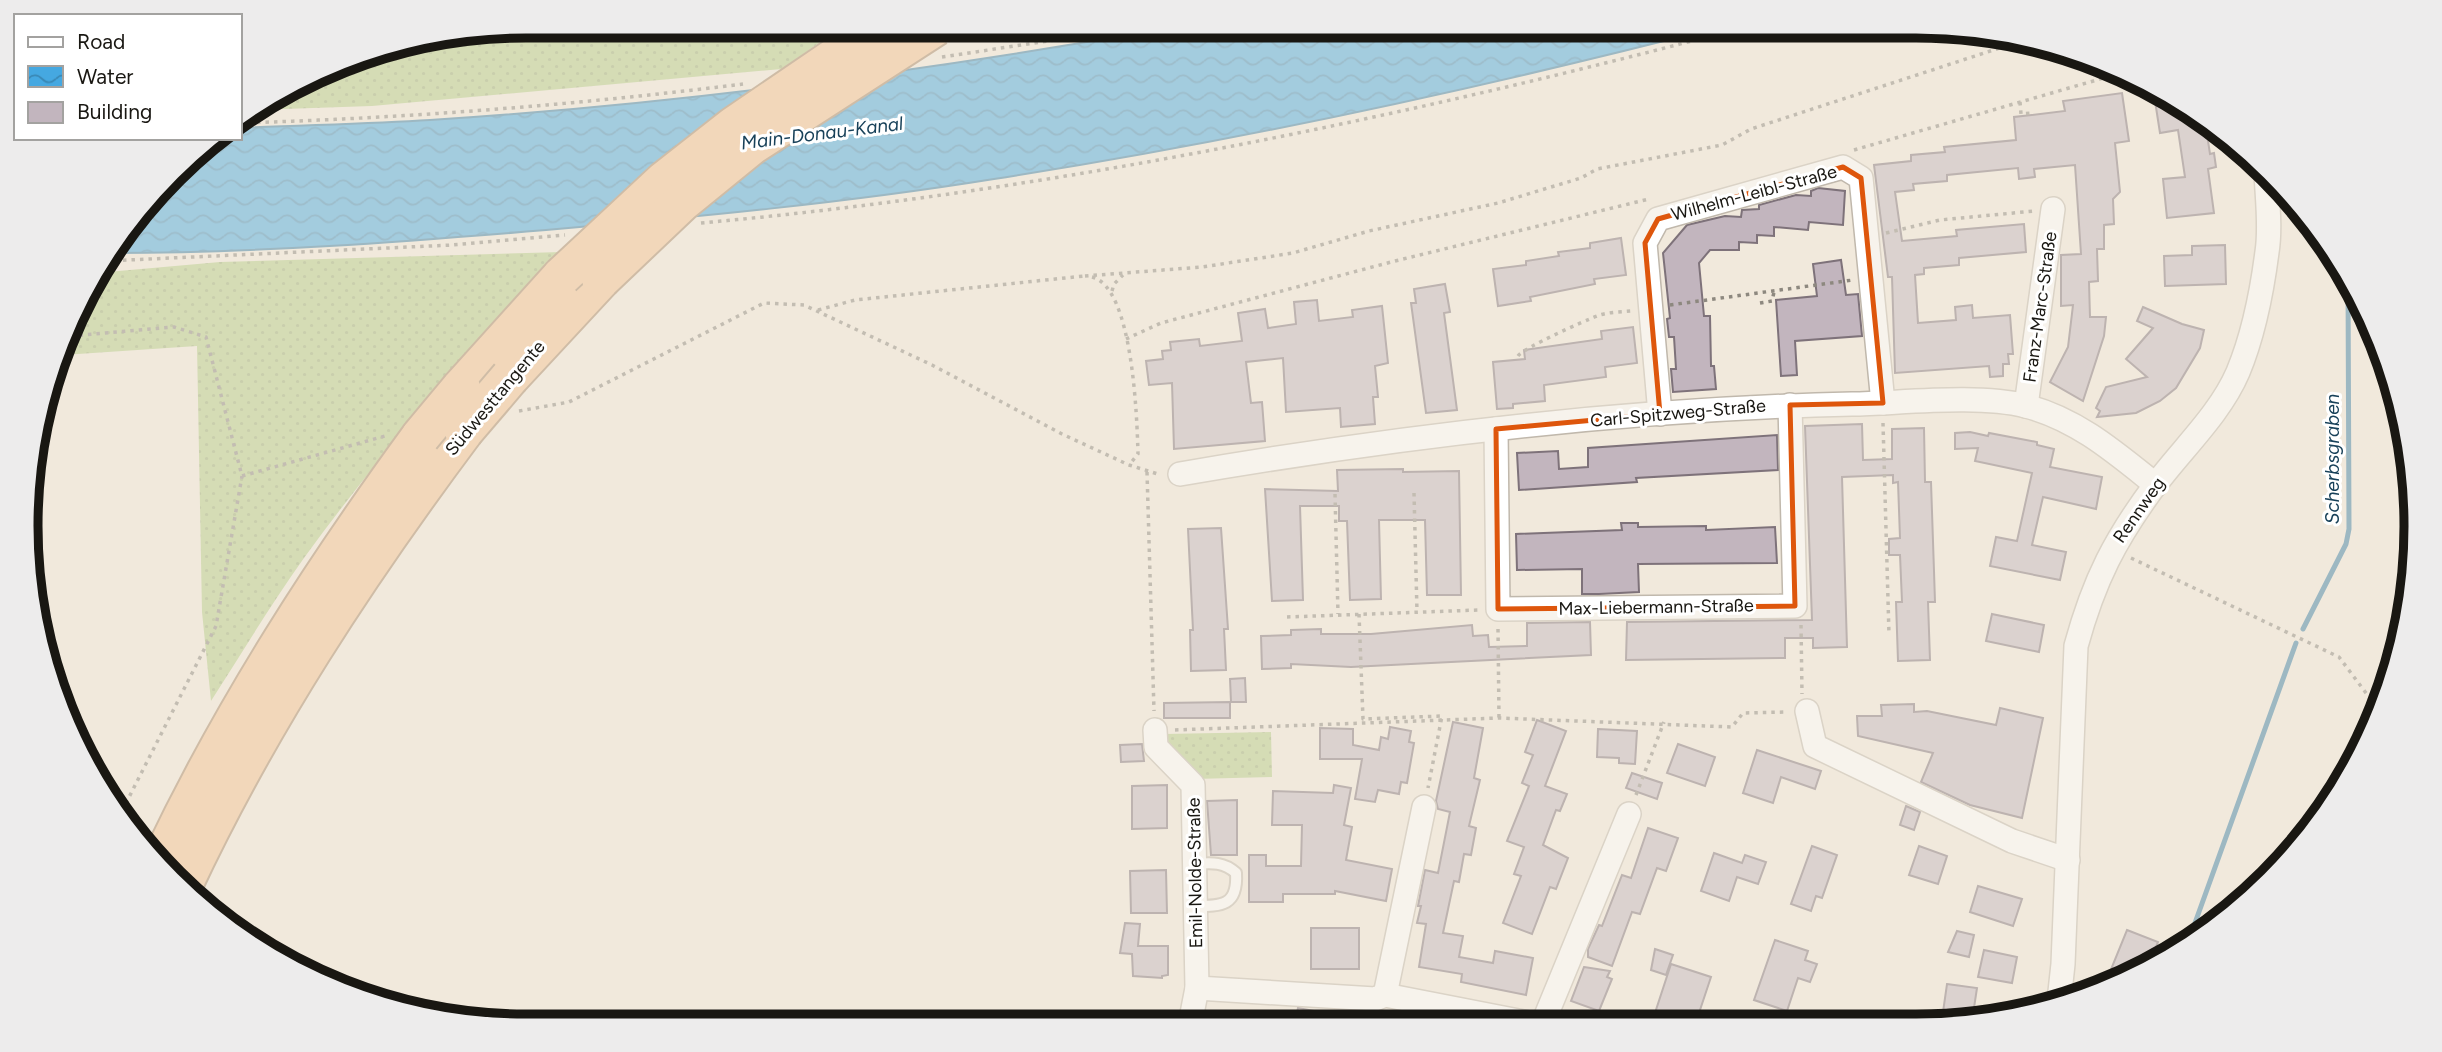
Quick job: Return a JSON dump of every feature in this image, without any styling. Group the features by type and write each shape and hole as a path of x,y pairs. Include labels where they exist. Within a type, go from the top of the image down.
{"highway":[{"name":"Südwesttangente","path":"187,876 205,837 315,644 386,510 461,388 562,276 664,181 806,74 862,38"},
{"name":"Südwesttangente","path":"165,853 240,710 292,623 386,510 464,431 545,337 682,202 752,145 937,42"}],"street":[{"name":"Wilhelm-Leibl-Straße","path":"1660,414 1645,243 1658,219 1843,167 1861,178 1869,237 1883,403"},
{"name":"Rennweg","path":"2060,992 2077,646 2090,596 2110,551 2156,485 2213,413 2237,373 2254,321 2268,251 2265,186"},
{"name":"Franz-Marc-Straße","path":"2026,406 2053,209"},
{"name":"Carl-Spitzweg-Straße","path":"1172,475 1496,429 1660,414 1790,405 1988,402 2026,406 2083,429 2156,485"},
{"path":"1790,405 1795,606"},
{"path":"1496,429 1497,609"},
{"name":"Max-Liebermann-Straße","path":"1497,609 1795,606"},
{"path":"1807,711 1815,746 2012,841 2068,860"},
{"name":"Emil-Nolde-Straße","path":"1155,730 1156,747 1193,785 1198,988 1192,1014"},
{"path":"1385,995 1424,807"},
{"path":"1547,1014 1629,814"},
{"path":"1198,988 1375,999 1385,995 1483,1014"}],"lane":[{"path":"1194,864 1219,863 1229,867 1236,873 1237,886 1232,898 1223,905 1195,906"}],"path":[{"path":"937,42 990,38"},
{"path":"693,223 1015,183 1294,133 1582,71 1704,38"},
{"path":"817,310 855,300 1259,260 1406,222 1478,209 1581,178 1597,169 1722,145 1751,129 2003,47"},
{"path":"1843,153 2106,77"},
{"path":"253,123 350,120 567,103 748,83"},
{"path":"2020,103 2021,114 2033,113"},
{"path":"1126,339 1160,323 1382,264 1653,199"},
{"path":"1869,237 1940,220 2053,209"},
{"path":"118,260 425,247 572,234"},
{"path":"1113,296 1114,284 1126,273"},
{"path":"1085,276 1107,286 1113,296 1126,339 1136,406 1138,454 1129,465"},
{"path":"1518,356 1523,348 1545,342 1600,315 1872,278"},
{"path":"1760,303 1772,301 1774,292"},
{"path":"506,413 569,402 764,303 804,304 932,365 1129,465 1147,472 1172,475"},
{"path":"78,335 174,327 206,337 242,475 216,626 126,804"},
{"path":"1883,403 1889,635"},
{"path":"242,475 390,435"},
{"path":"1147,472 1155,730 1499,718 1664,722 1732,727 1743,713 1807,711"},
{"path":"1414,493 1417,612"},
{"path":"1335,494 1338,615"},
{"path":"2110,551 2308,640 2339,657 2371,700"},
{"path":"1795,606 1801,612 1802,706 1807,711"},
{"path":"1287,617 1497,609 1499,718"},
{"path":"1359,614 1363,719 1442,716 1424,807"},
{"path":"1629,814 1664,722"}],"highlighted area":[{"path":"1843,167 1861,178 1883,403 1790,405 1795,606 1498,609 1496,429 1660,414 1645,243 1658,219"}],"green space":[{"path":"526,38 826,38 782,69 372,106 274,109 310,89 369,64 462,43"},
{"path":"562,252 461,364 365,478 292,575 211,701 202,612 197,346 70,355 89,310 110,272 220,262"},
{"path":"1271,732 1272,777 1194,779 1165,749 1164,734"}],"water":[{"name":"Main-Donau-Kanal","path":"1110,38 1675,38 1360,112 1177,148 938,188 770,209 384,243 122,253 139,229 181,181 228,140 242,140 242,130 245,128 430,120 618,105 900,71"}],"building":[{"path":"2122,93 2129,141 2115,143 2120,192 2113,199 2114,224 2104,225 2104,249 2097,249 2098,281 2089,282 2090,317 2106,317 2104,336 2083,401 2050,382 2068,347 2073,305 2061,306 2061,255 2081,254 2075,165 2034,169 2035,177 2019,179 2018,168 1947,175 1947,181 1913,184 1914,190 1895,192 1902,241 1957,236 1956,230 2024,224 2026,252 1959,258 1959,265 1924,268 1924,274 1915,275 1918,323 1956,320 1955,307 1972,305 1973,318 2010,315 2013,354 2008,354 2009,364 2003,364 2003,376 1990,377 1989,366 1895,373 1892,277 1888,277 1874,165 1911,161 1911,155 1945,152 1944,147 2016,140 2014,117 2065,111 2063,101"},
{"path":"2155,101 2207,135 2210,154 2214,153 2216,167 2208,169 2214,213 2167,218 2163,179 2185,177 2178,130 2160,133"},
{"path":"1818,188 1845,191 1843,225 1809,222 1808,230 1774,227 1774,236 1757,235 1757,243 1739,242 1739,250 1710,250 1699,263 1704,316 1710,316 1711,366 1714,366 1716,389 1673,392 1671,369 1676,369 1674,337 1669,337 1667,319 1670,318 1663,253 1687,225 1725,216 1741,217 1742,210 1759,209 1759,205 1796,195 1811,196 1811,191"},
{"path":"1621,238 1626,275 1594,279 1595,284 1530,297 1531,301 1498,306 1493,269 1526,265 1526,261 1559,256 1558,252 1590,248 1590,243"},
{"path":"2225,245 2226,284 2165,286 2164,256 2192,255 2192,246"},
{"path":"1841,260 1846,295 1858,294 1862,336 1795,341 1797,375 1781,376 1776,300 1817,296 1813,264"},
{"path":"1445,284 1450,312 1444,313 1457,410 1426,413 1411,303 1416,303 1414,289"},
{"path":"1317,300 1319,321 1353,317 1352,310 1382,306 1388,363 1375,366 1378,397 1373,397 1375,424 1341,427 1340,408 1286,412 1283,358 1246,362 1251,403 1262,402 1265,441 1174,449 1172,383 1149,385 1146,361 1163,359 1162,351 1171,350 1170,342 1199,339 1200,346 1242,341 1238,313 1265,309 1268,328 1296,324 1294,302"},
{"path":"2143,307 2182,324 2204,330 2200,348 2176,388 2160,401 2136,413 2097,417 2100,411 2096,408 2106,387 2147,377 2126,359 2153,328 2137,321"},
{"path":"1633,327 1637,363 1605,367 1606,377 1544,385 1545,401 1513,404 1513,408 1497,409 1493,362 1525,359 1524,350 1602,339 1601,331"},
{"path":"1862,424 1863,460 1892,459 1892,429 1924,428 1925,482 1931,482 1935,602 1928,602 1930,660 1898,661 1896,602 1902,602 1900,555 1889,555 1889,539 1900,538 1898,482 1893,483 1893,475 1842,477 1847,647 1813,648 1813,638 1785,638 1785,658 1626,660 1627,622 1812,620 1805,426"},
{"path":"1970,432 2037,442 2037,445 2054,449 2050,467 2102,477 2096,509 2043,497 2032,545 2066,552 2060,580 1990,566 1996,537 2017,541 2032,473 1975,461 1978,448 1955,449 1955,433"},
{"path":"1777,435 1778,470 1636,478 1637,482 1519,490 1517,453 1558,451 1559,469 1588,467 1588,448"},
{"path":"1403,469 1403,472 1459,471 1461,595 1427,595 1425,520 1379,520 1381,599 1350,600 1347,521 1339,521 1339,506 1300,506 1303,600 1272,601 1265,489 1338,491 1337,470"},
{"path":"1621,523 1638,523 1638,527 1706,526 1706,530 1775,527 1777,563 1638,564 1639,592 1599,594 1582,594 1582,569 1517,570 1516,534 1622,530"},
{"path":"1221,528 1228,629 1224,629 1226,670 1191,671 1190,630 1193,630 1188,529"},
{"path":"1992,614 2044,625 2039,652 1986,641"},
{"path":"1590,622 1591,655 1351,667 1291,664 1291,668 1262,669 1261,636 1291,635 1291,630 1321,629 1321,634 1371,634 1472,625 1473,636 1488,635 1489,647 1527,646 1527,623"},
{"path":"1245,678 1246,702 1231,702 1230,679"},
{"path":"1230,702 1230,718 1164,718 1164,703"},
{"path":"1914,704 1914,712 1927,711 1996,725 2000,708 2043,718 2022,818 1970,805 1921,782 1933,753 1858,736 1857,716 1882,716 1881,705"},
{"path":"1537,720 1566,731 1545,786 1567,794 1560,811 1556,810 1543,845 1568,858 1556,889 1550,887 1532,934 1503,923 1521,876 1514,874 1524,847 1507,841 1529,786 1522,783 1533,755 1525,752"},
{"path":"1453,722 1483,728 1474,778 1480,780 1469,826 1476,828 1471,855 1464,854 1459,882 1454,881 1443,933 1463,936 1459,957 1493,963 1495,951 1533,958 1526,995 1461,982 1462,974 1419,967 1426,924 1417,923 1421,906 1418,906 1425,870 1438,873 1450,812 1438,809 1436,801"},
{"path":"1390,727 1411,731 1409,742 1414,743 1407,783 1401,782 1399,794 1378,790 1375,802 1355,799 1362,759 1320,759 1320,728 1353,729 1353,745 1379,750 1381,737 1388,739"},
{"path":"1598,729 1637,731 1635,764 1619,763 1619,758 1597,757"},
{"path":"1142,744 1144,761 1121,762 1120,745"},
{"path":"1678,744 1715,757 1705,786 1667,773"},
{"path":"1757,750 1821,771 1815,789 1781,777 1773,803 1743,793"},
{"path":"1632,773 1662,783 1657,799 1626,788"},
{"path":"1167,785 1167,828 1132,829 1132,786"},
{"path":"1334,785 1351,788 1344,825 1352,827 1346,860 1392,869 1386,901 1335,891 1335,894 1283,894 1283,902 1249,902 1249,855 1266,855 1266,866 1301,866 1302,825 1272,825 1273,791 1333,793"},
{"path":"1237,800 1237,855 1211,855 1207,801"},
{"path":"1906,806 1920,812 1914,830 1900,825"},
{"path":"1648,828 1678,838 1666,871 1657,868 1640,914 1632,912 1612,966 1588,957 1588,949 1599,925 1602,926 1622,875 1631,878"},
{"path":"1812,846 1837,855 1822,898 1816,896 1811,911 1791,904"},
{"path":"1919,846 1947,856 1938,884 1909,875"},
{"path":"1714,853 1742,863 1745,855 1766,862 1758,884 1737,877 1729,901 1701,891"},
{"path":"1166,870 1167,913 1131,913 1130,871"},
{"path":"1978,886 2022,899 2013,926 1970,912"},
{"path":"1125,923 1140,924 1138,946 1168,946 1168,975 1162,978 1133,976 1132,954 1120,953"},
{"path":"1311,928 1359,928 1359,969 1311,969"},
{"path":"2127,930 2158,942 2154,951 2109,973"},
{"path":"1957,931 1974,935 1969,957 1948,952"},
{"path":"1775,940 1808,951 1805,960 1817,964 1810,982 1798,978 1787,1011 1754,1000"},
{"path":"1655,949 1673,955 1666,975 1651,970"},
{"path":"1984,950 2017,957 2012,983 1978,977"},
{"path":"1671,964 1711,977 1699,1014 1655,1014"},
{"path":"1584,967 1610,971 1607,977 1612,979 1599,1011 1571,1001"},
{"path":"1947,984 1977,988 1974,1010 1943,1012"},
{"path":"1298,1008 1330,1014 1297,1014"}],"waterway":[{"name":"Scherbsgraben","path":"2303,629 2346,544 2349,529 2348,301"},
{"name":"Scherbsgraben","path":"2194,926 2296,643"}]}
